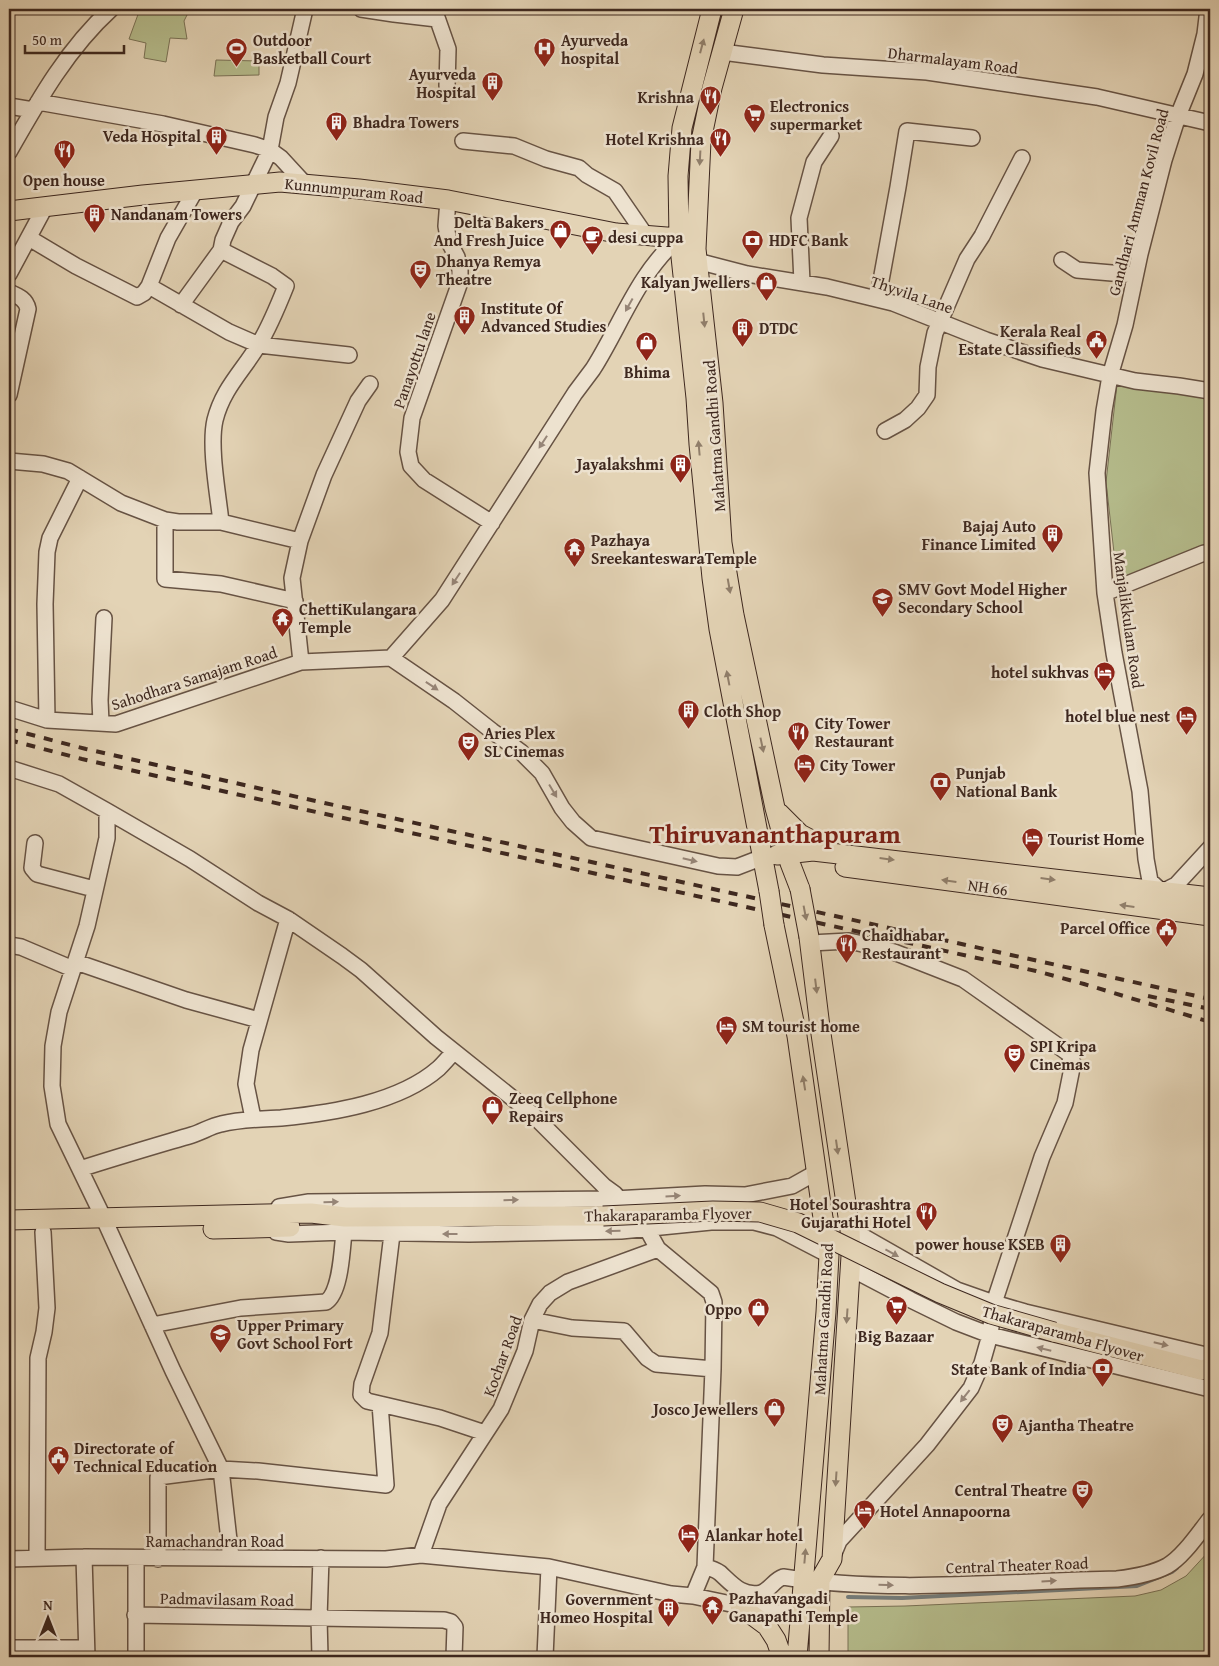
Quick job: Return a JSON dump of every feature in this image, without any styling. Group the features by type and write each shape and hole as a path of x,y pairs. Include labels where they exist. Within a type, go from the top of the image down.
{"main road":[{"name":"Mahatma Gandhi Road","path":"712,9 682,128 678,176 688,237 699,444 712,578 728,627 789,858 800,889 810,940 820,1027 850,1229 850,1268 832,1559 812,1580 800,1614 797,1657"},
{"name":"Mahatma Gandhi Road","path":"734,9 712,88 701,141 688,237 697,261 713,403 728,627 774,925 796,1036 828,1238 829,1255 812,1580 820,1615 819,1657"},
{"name":"Kunnumpuram Road","path":"9,211 254,184 304,183 448,200 616,233 688,237"},
{"path":"775,808 800,834 839,854"},
{"name":"NH 66","path":"765,862 814,851 839,854 1161,901 1210,916"},
{"name":"NH 66","path":"789,858 820,864 1161,901 1210,897"},
{"name":"Thakaraparamba Flyover","path":"106,1225 238,1223 311,1214 344,1224 713,1211 760,1212 798,1223 940,1293 990,1314 1054,1332 1208,1369"},
{"path":"9,1220 106,1225"},
{"path":"9,1232 43,1232 106,1225"},
{"path":"740,1606 767,1626 776,1640 782,1657"}],"street":[{"path":"9,152 36,106 90,28 111,9"},
{"path":"181,305 221,250 231,222 243,206 270,150 276,117 288,84 305,9"},
{"path":"361,9 386,13 435,14 448,49 447,86"},
{"name":"Gandhari Amman Kovil Road","path":"1110,376 1125,325 1135,275 1164,160 1178,116 1195,74 1205,34 1208,9"},
{"name":"Dharmalayam Road","path":"722,52 823,65 927,72 1097,98 1210,123"},
{"path":"9,106 36,106 163,124 255,145 270,150 281,158 304,183"},
{"path":"874,298 880,286 906,132 972,138"},
{"path":"802,282 799,218 814,162 831,136"},
{"path":"463,141 514,146 546,159 579,168 587,175 615,190 646,236"},
{"path":"886,431 905,420 918,408 926,395 928,367 935,333 967,259 982,236 1022,158"},
{"path":"29,238 76,266 134,296 142,296 149,286 168,238 195,191"},
{"name":"Panayottu lane","path":"448,200 446,226 448,242 457,256 460,282 412,418 408,452 411,466 424,480 492,523"},
{"path":"9,274 45,207"},
{"path":"688,237 664,252 643,280 593,368 442,600 391,658 454,701 521,752 542,773 562,808 573,822 591,838 718,866 737,867 765,862"},
{"path":"221,250 272,276 286,286 259,345 228,386 215,421 215,459 221,522"},
{"path":"1062,260 1077,270 1135,275"},
{"name":"Thyvila Lane","path":"697,261 747,274 802,282 893,303 986,340 1042,359 1135,381 1210,391"},
{"path":"149,286 229,332 259,345 349,355"},
{"path":"9,292 22,298 27,303 28,310 9,396"},
{"name":"Manjalikkulam Road","path":"1110,376 1097,473 1105,593 1140,791 1147,866 1150,881 1161,901"},
{"path":"301,662 292,578 300,541 324,475 358,401 370,384"},
{"path":"9,461 43,464 68,471 121,503 164,520 178,522 221,522 300,541"},
{"path":"47,720 44,604 47,552 50,538 80,478"},
{"path":"164,520 165,579 221,584 295,601"},
{"path":"1105,593 1204,553 1210,554"},
{"path":"101,723 100,700 104,618"},
{"name":"Sahodhara Samajam Road","path":"9,708 47,720 116,724 301,662 391,658"},
{"path":"9,768 59,784 107,810 288,920 361,970 454,1052 531,1114 604,1186 615,1194 614,1199"},
{"path":"107,810 107,838 87,926 57,1021 53,1046 52,1086 58,1124 221,1469 231,1558"},
{"path":"35,843 32,868 37,874 94,889"},
{"path":"1161,901 1210,848"},
{"path":"253,1118 246,1084 251,1050 288,920"},
{"path":"810,940 849,941 868,945 894,952 963,979 1068,1053 1073,1063 1065,1103 1042,1157 994,1303 990,1335 982,1363 971,1388 926,1444 839,1541 832,1559"},
{"path":"9,945 21,946 74,965 186,1000 259,1020"},
{"path":"80,1169 195,1134 220,1124 253,1118 278,1118 327,1113 374,1101 402,1091 420,1081 438,1069 454,1052"},
{"path":"238,1223 309,1202 614,1199 704,1194 745,1195 792,1186 817,1172"},
{"path":"614,1199 647,1229 658,1250 711,1293 714,1302 705,1566 694,1596"},
{"path":"152,1325 241,1308 326,1302 331,1298 336,1289 344,1224 392,1234 478,1234 647,1229 711,1222 754,1222 777,1228 829,1255"},
{"path":"850,1229 957,1290 1208,1369"},
{"path":"37,1558 38,1358 47,1308 43,1232"},
{"path":"392,1234 380,1333 362,1384 361,1395 367,1401 440,1418 484,1433"},
{"name":"Kochar Road","path":"420,1554 438,1504 484,1433 502,1409 525,1351 532,1320 540,1304 550,1293 568,1282 658,1250"},
{"path":"850,1268 926,1307 990,1335 1210,1389"},
{"path":"532,1320 572,1328 624,1331 647,1358 656,1364 713,1369"},
{"path":"158,1559 158,1477 221,1469 386,1479 380,1404"},
{"name":"Central Theater Road","path":"705,1566 718,1572 736,1588 746,1593 761,1593 772,1586 778,1578 783,1577 849,1584 924,1586 1117,1578 1138,1576 1167,1566 1185,1550 1210,1519"},
{"name":"Ramachandran Road","path":"9,1559 84,1557 158,1559 386,1559 420,1554 549,1567 671,1594 694,1596 769,1612 820,1615"},
{"path":"9,1648 86,1653 84,1557"},
{"path":"136,1558 134,1615 136,1657"},
{"path":"320,1657 321,1558"},
{"path":"545,1657 549,1567"},
{"name":"Padmavilasam Road","path":"134,1615 444,1620 451,1622 455,1627 454,1657"}],"green space":[{"path":"140,9 188,9 184,21 187,39 170,38 166,62 144,58 146,43 129,39"},
{"name":"Outdoor Basketball Court","path":"216,60 259,61 259,75 214,76"},
{"path":"1118,375 1210,392 1210,548 1117,579 1106,482"},
{"path":"1210,1550 1210,1657 848,1657 848,1607 1135,1596 1161,1590 1186,1576"}],"waterway":[{"path":"848,1597 902,1598 1137,1586 1172,1572 1177,1568"}],"railway":[{"path":"9,729 86,749 275,792 1210,999"},
{"path":"9,740 82,759 271,802 1036,971 1210,1022"},
{"path":"1148,996 1210,1009"}],"place":[{"name":"Outdoor Basketball Court","path":"237,68"},
{"name":"Ayurveda hospital","path":"545,68"},
{"name":"Ayurveda Hospital","path":"492,102"},
{"name":"Krishna","path":"710,116"},
{"name":"Electronics supermarket","path":"754,134"},
{"name":"Bhadra Towers","path":"337,141"},
{"name":"Veda Hospital","path":"217,155"},
{"name":"Hotel Krishna","path":"720,158"},
{"name":"Open house","path":"64,170"},
{"name":"Nandanam Towers","path":"95,233"},
{"name":"Delta Bakers And Fresh Juice","path":"560,250"},
{"name":"desi cuppa","path":"592,256"},
{"name":"HDFC Bank","path":"753,259"},
{"name":"Dhanya Remya Theatre","path":"420,289"},
{"name":"Kalyan Jwellers","path":"766,301"},
{"name":"Institute Of Advanced Studies","path":"465,336"},
{"name":"DTDC","path":"743,347"},
{"name":"Kerala Real Estate Classifieds","path":"1097,359"},
{"name":"Bhima","path":"647,362"},
{"name":"Jayalakshmi","path":"680,483"},
{"name":"Bajaj Auto Finance Limited","path":"1052,554"},
{"name":"Pazhaya SreekanteswaraTemple","path":"575,568"},
{"name":"SMV Govt Model Higher Secondary School","path":"882,617"},
{"name":"ChettiKulangara Temple","path":"283,637"},
{"name":"hotel sukhvas","path":"1105,691"},
{"name":"Cloth Shop","path":"688,730"},
{"name":"hotel blue nest","path":"1186,735"},
{"name":"City Tower Restaurant","path":"799,751"},
{"name":"Aries Plex SL Cinemas","path":"468,761"},
{"name":"City Tower","path":"804,784"},
{"name":"Punjab National Bank","path":"940,801"},
{"name":"Tourist Home","path":"1032,858"},
{"name":"Parcel Office","path":"1166,947"},
{"name":"Chaidhabar Restaurant","path":"846,963"},
{"name":"SM tourist home","path":"726,1045"},
{"name":"SPI Kripa Cinemas","path":"1014,1074"},
{"name":"Zeeq Cellphone Repairs","path":"493,1126"},
{"name":"Hotel Sourashtra Gujarathi Hotel","path":"927,1232"},
{"name":"power house KSEB","path":"1061,1263"},
{"name":"Big Bazaar","path":"896,1326"},
{"name":"Oppo","path":"758,1328"},
{"name":"Upper Primary Govt School Fort","path":"221,1353"},
{"name":"State Bank of India","path":"1102,1388"},
{"name":"Josco Jewellers","path":"774,1428"},
{"name":"Ajantha Theatre","path":"1002,1444"},
{"name":"Directorate of Technical Education","path":"58,1476"},
{"name":"Central Theatre","path":"1083,1509"},
{"name":"Hotel Annapoorna","path":"864,1530"},
{"name":"Alankar hotel","path":"689,1554"},
{"name":"Pazhavangadi Ganapathi Temple","path":"713,1626"},
{"name":"Government Homeo Hospital","path":"669,1627"}],"district":[{"name":"Thiruvananthapuram","path":"775,833"}]}
